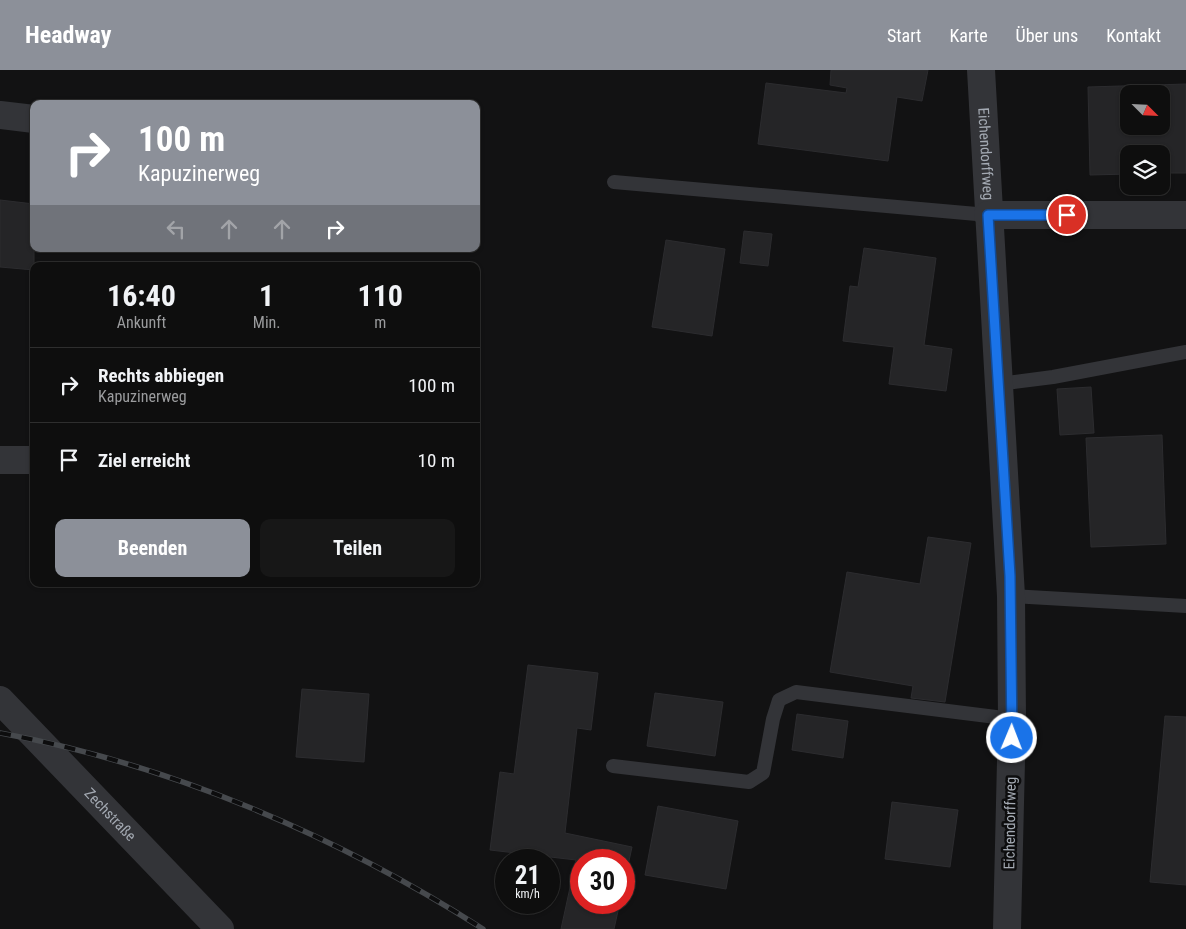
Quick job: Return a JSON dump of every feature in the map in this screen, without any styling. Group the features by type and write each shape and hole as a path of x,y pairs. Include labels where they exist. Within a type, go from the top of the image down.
{"street":[{"name":"Eichendorffweg","path":"981,70 1011,596 1012,719 1007,929"},
{"path":"0,115 30,119"},
{"path":"988,215 1186,215"},
{"path":"0,460 30,460"},
{"name":"Zechstraße","path":"0,700 79,780 220,929"}],"lane":[{"path":"614,182 988,215"},
{"path":"998,384 1053,378 1186,352"},
{"path":"1011,596 1186,606"},
{"path":"613,766 749,782 764,773 773,718 780,700 796,692 1012,719"}],"building":[{"path":"831,70 928,70 922,101 897,97 888,161 758,144 766,83 846,93 847,88 830,85"},
{"path":"1186,84 1186,173 1170,173 1170,145 1120,145 1120,174 1090,175 1088,87 1120,86 1120,135 1170,135 1170,85 1153,85"},
{"path":"0,200 30,204 30,252 34,252 34,262 30,262 30,270 0,267"},
{"path":"744,231 772,234 768,266 740,263"},
{"path":"666,240 725,249 712,336 652,327"},
{"path":"864,248 936,258 924,345 952,349 946,391 889,384 894,347 843,341 850,286 858,287"},
{"path":"1091,387 1094,433 1060,435 1057,389"},
{"path":"1162,435 1166,544 1091,547 1086,438"},
{"path":"928,537 971,543 945,702 911,698 913,686 830,672 847,572 920,584"},
{"path":"528,665 598,673 591,730 577,728 565,833 632,847 632,849 570,849 570,859 560,858 560,849 490,850 500,772 514,774"},
{"path":"302,689 369,694 364,762 296,757"},
{"path":"655,693 723,702 715,756 647,746"},
{"path":"797,714 848,721 843,758 792,750"},
{"path":"1165,716 1186,717 1186,885 1150,882"},
{"path":"892,802 958,810 950,867 885,859"},
{"path":"658,806 738,821 726,889 645,875"},
{"path":"570,888 570,914 617,914 614,929 561,929"}],"railway":[{"path":"0,733 126,764 189,784 250,808 311,834 370,864 428,895 483,929"}],"route":[{"path":"1012,738 1011,596 988,215 1067,215"}]}
